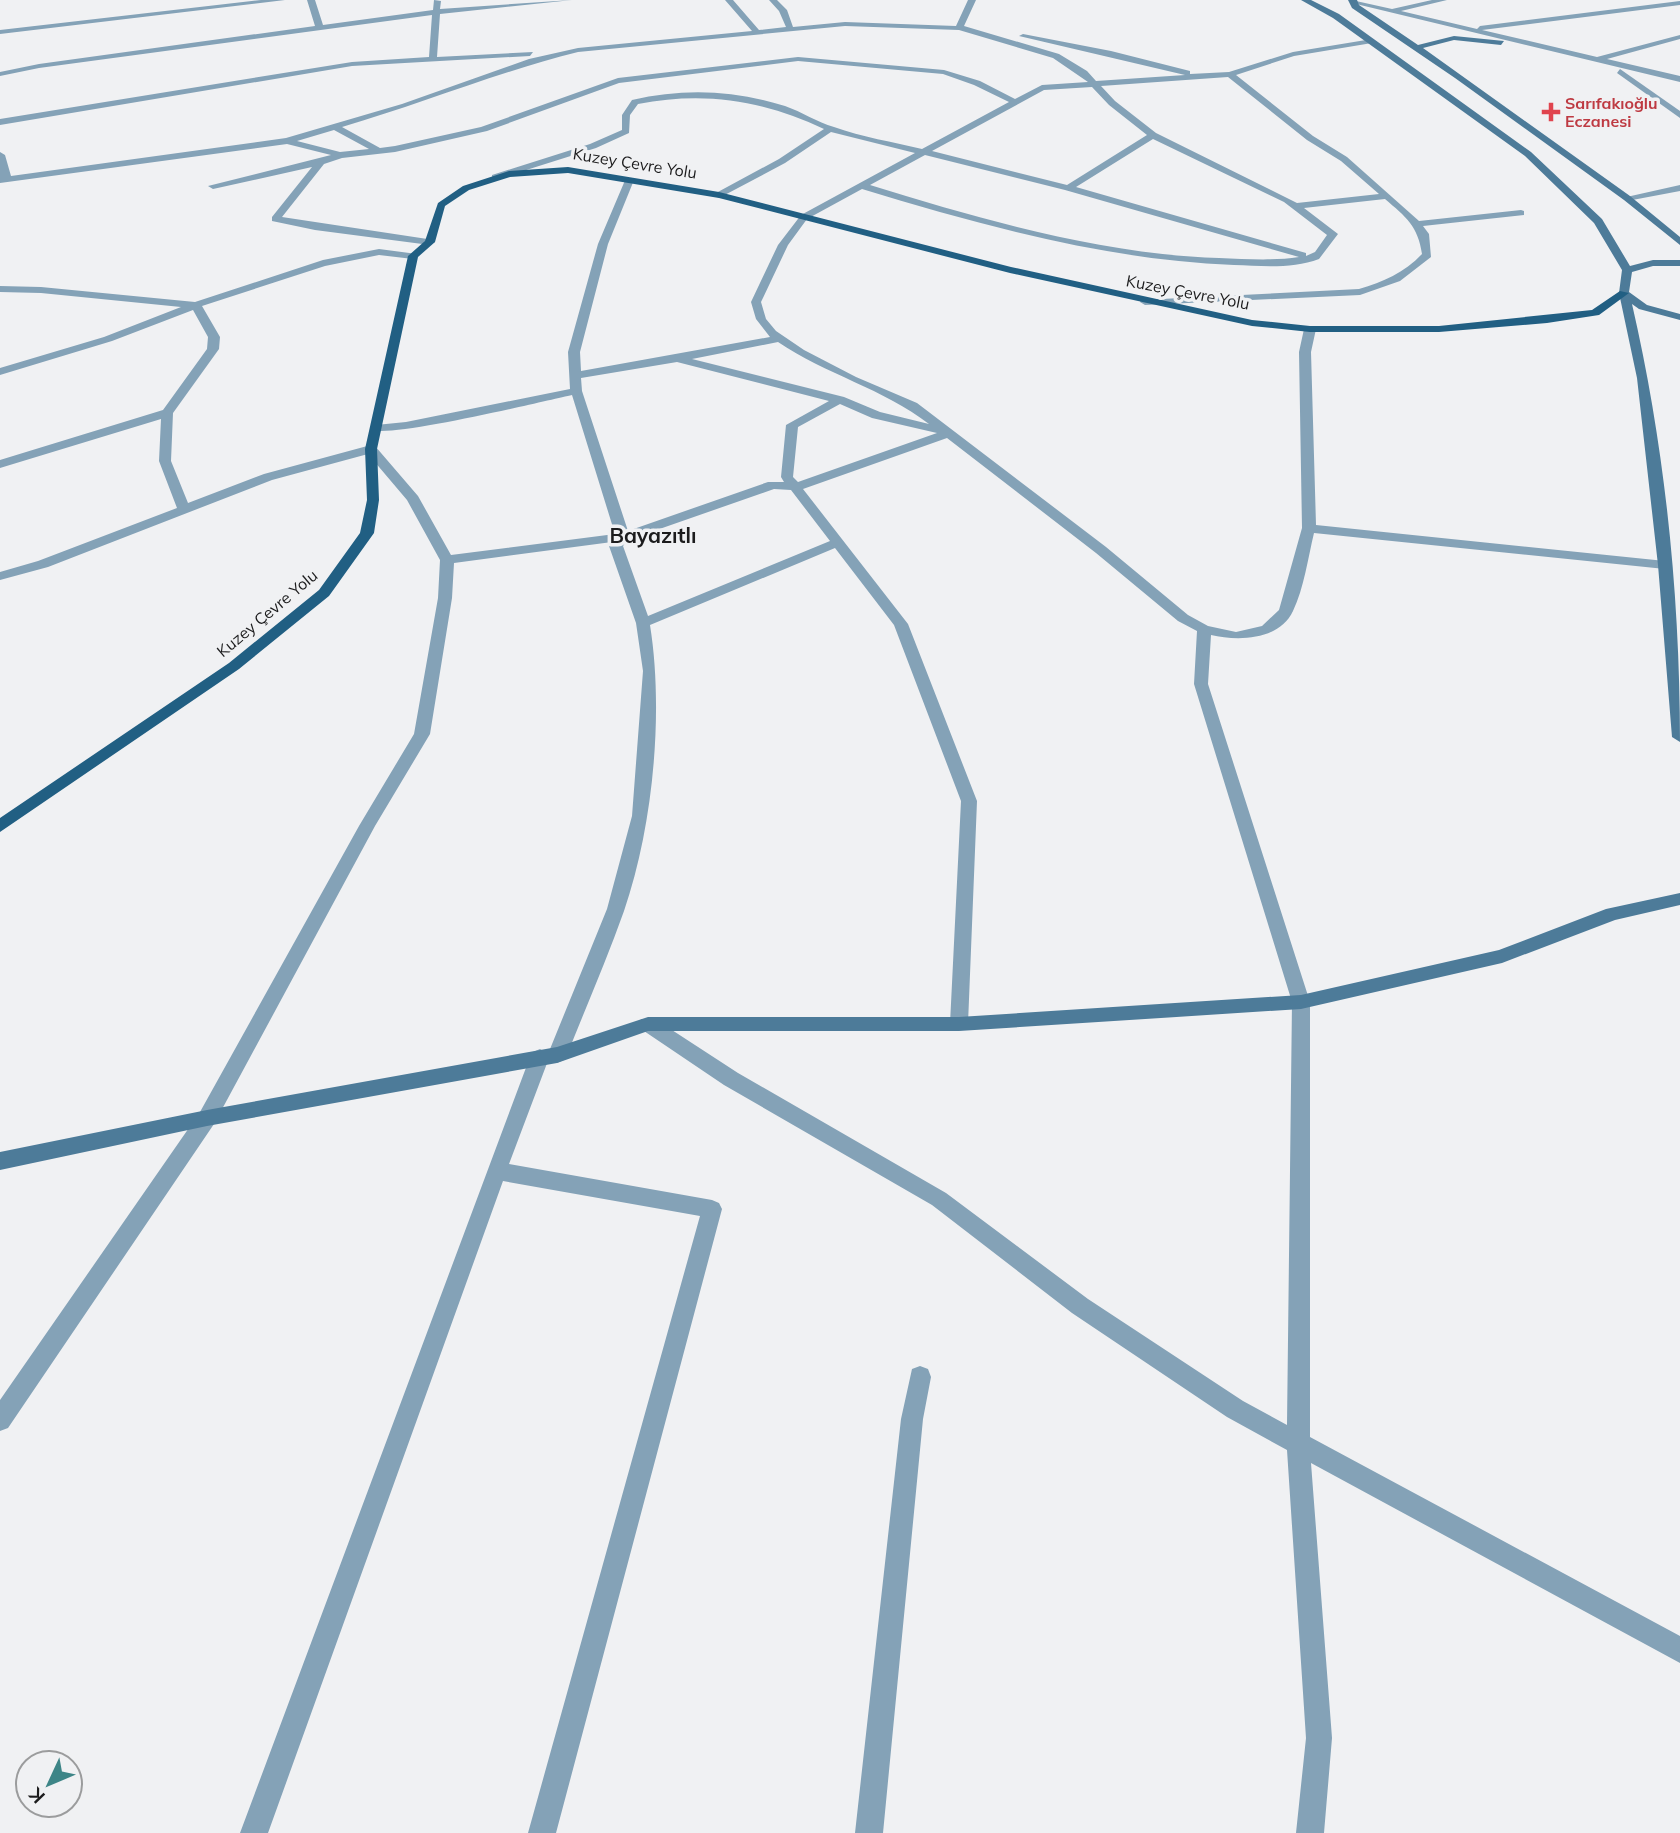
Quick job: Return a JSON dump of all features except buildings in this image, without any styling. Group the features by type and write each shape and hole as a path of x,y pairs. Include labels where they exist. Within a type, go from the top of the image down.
{"main road":[{"path":"1305,0 1350,5 1373,17 1627,198 1680,242"},
{"path":"1305,0 1336,16 1544,168 1598,221 1627,270 1624,293 1643,377 1665,565 1680,737"},
{"path":"1415,48 1454,38 1501,43"},
{"name":"Kuzey Çevre Yolu","path":"430,242 441,205 466,188 495,177 568,170 719,195 1145,302 1252,323 1310,329 1439,329 1595,313 1624,293"},
{"path":"413,256 430,242"},
{"name":"Kuzey Çevre Yolu","path":"0,826 234,666 324,593 367,533 373,500 371,449 413,256"},
{"path":"1627,270 1653,263 1680,263"},
{"path":"1624,293 1643,307 1680,317"},
{"path":"0,1161 207,1118 549,1056 648,1024 958,1024 1301,1002 1502,956 1612,914 1680,899"}],"street":[{"path":"0,32 281,0"},
{"path":"311,0 320,29"},
{"path":"433,61 437,0"},
{"path":"0,74 39,66 435,12 568,0"},
{"path":"729,0 756,31"},
{"path":"773,0 783,10 790,28"},
{"path":"959,28 972,0"},
{"path":"1390,11 1443,0"},
{"path":"1474,30 1680,1"},
{"path":"1350,5 1474,30 1680,81"},
{"path":"1373,17 1620,71 1680,81"},
{"path":"0,122 352,64 578,50 845,24 959,28 1020,35 1111,53 1196,77"},
{"path":"862,186 1029,234 1145,257 1209,262 1276,262 1312,258 1319,254 1333,234 1295,206 1153,135 1093,85 1084,74 1056,56 959,28"},
{"path":"1598,60 1680,37"},
{"path":"1310,329 1305,352 1309,528 1286,612 1267,629 1236,636 1204,629 1184,618 913,405 852,379 780,338 761,319 756,302 783,245 804,217 1042,88 1068,83 1093,85 1230,74 1293,54 1369,41"},
{"path":"0,155 4,179 287,141 337,128 532,61 578,50"},
{"path":"213,186 321,162 340,155 379,151 484,129 618,81 798,59 944,72 977,83 1015,102"},
{"path":"1620,71 1680,115"},
{"path":"1145,302 1360,292 1382,286 1415,269 1427,255 1424,234 1388,196 1344,159 1310,138 1230,74"},
{"path":"495,177 593,145 626,131 626,115 635,102 656,96 715,94 763,101 794,110 830,129 1068,188 1312,258"},
{"path":"337,128 379,151"},
{"path":"719,195 804,148 830,129"},
{"path":"1068,188 1153,135"},
{"path":"287,141 340,155"},
{"path":"321,162 276,219 430,242"},
{"path":"623,537 577,383 574,352 603,244 629,180"},
{"path":"1627,198 1680,188"},
{"path":"1295,206 1388,196"},
{"path":"1416,223 1521,213"},
{"path":"0,372 108,339 196,305 349,257 379,252 413,256"},
{"path":"0,289 41,289 196,305"},
{"path":"184,509 165,461 167,413 213,349 214,337 196,305"},
{"path":"376,429 406,426 677,359 780,338"},
{"path":"677,359 840,400 876,415 950,433"},
{"path":"840,400 792,425 787,477 901,624 969,801 958,1024"},
{"path":"0,464 167,413"},
{"path":"447,560 623,537 773,485 797,487 950,433"},
{"path":"0,576 43,564 268,477 371,449 413,499 447,560 444,598 422,734 367,826 207,1118 0,1420"},
{"path":"1309,528 1665,565"},
{"path":"254,1833 496,1171 616,909 640,816 650,671 643,623 616,546 623,537"},
{"path":"643,623 839,542"},
{"path":"1204,629 1201,684 1301,1002 1298,1442 1319,1738 1310,1833"},
{"path":"648,1024 731,1079 939,1199 1080,1306 1235,1409 1680,1650"},
{"path":"496,1171 712,1209 542,1833"},
{"path":"869,1833 912,1419 920,1377"}],"place":[{"name":"Sarıfakıoğlu Eczanesi","path":"1551,112"}],"district":[{"name":"Bayazıtlı","path":"653,536"}]}
